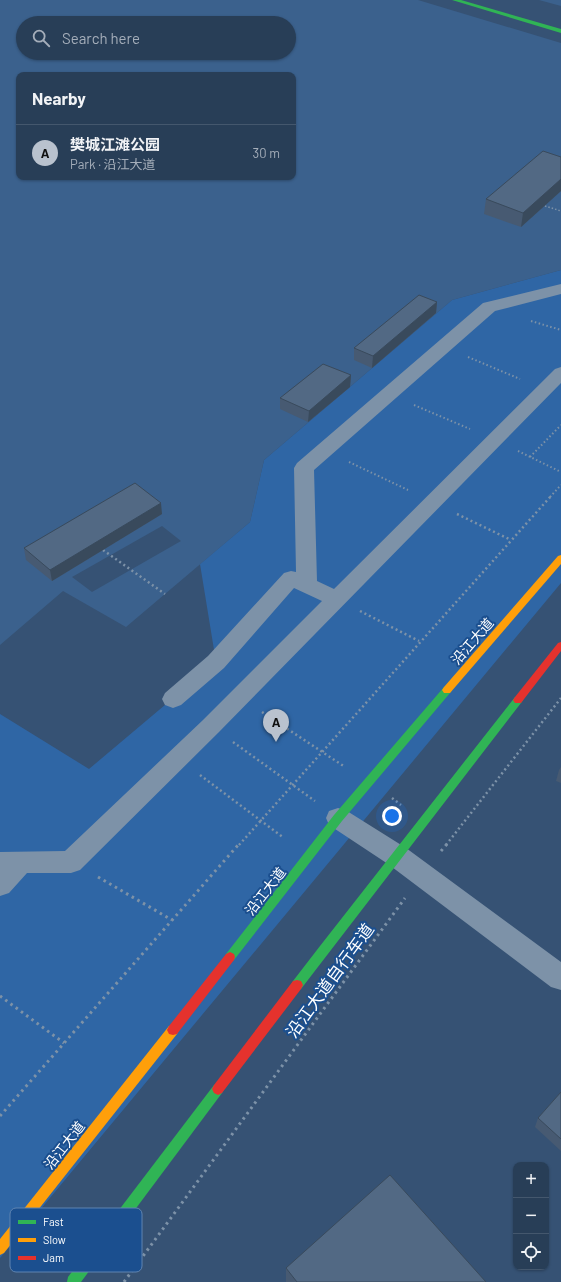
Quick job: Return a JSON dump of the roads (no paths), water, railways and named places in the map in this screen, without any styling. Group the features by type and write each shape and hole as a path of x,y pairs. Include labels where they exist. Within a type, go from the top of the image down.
{"main road":[{"path":"455,0 561,32"},
{"name":"沿江大道","path":"32,1208 309,857 338,818 561,558"},
{"path":"129,1208 362,898 425,821 561,645"},
{"name":"沿江大道","path":"0,1249 10,1236"},
{"path":"73,1282 81,1272"}],"street":[{"path":"307,585 304,468 489,307 561,289"},
{"path":"0,885 11,863 71,862 211,726 561,373"},
{"path":"172,699 216,662 291,578 337,599"},
{"path":"338,818 397,856 561,978"}],"place":[{"name":"樊城江滩公园","path":"276,742"}]}
